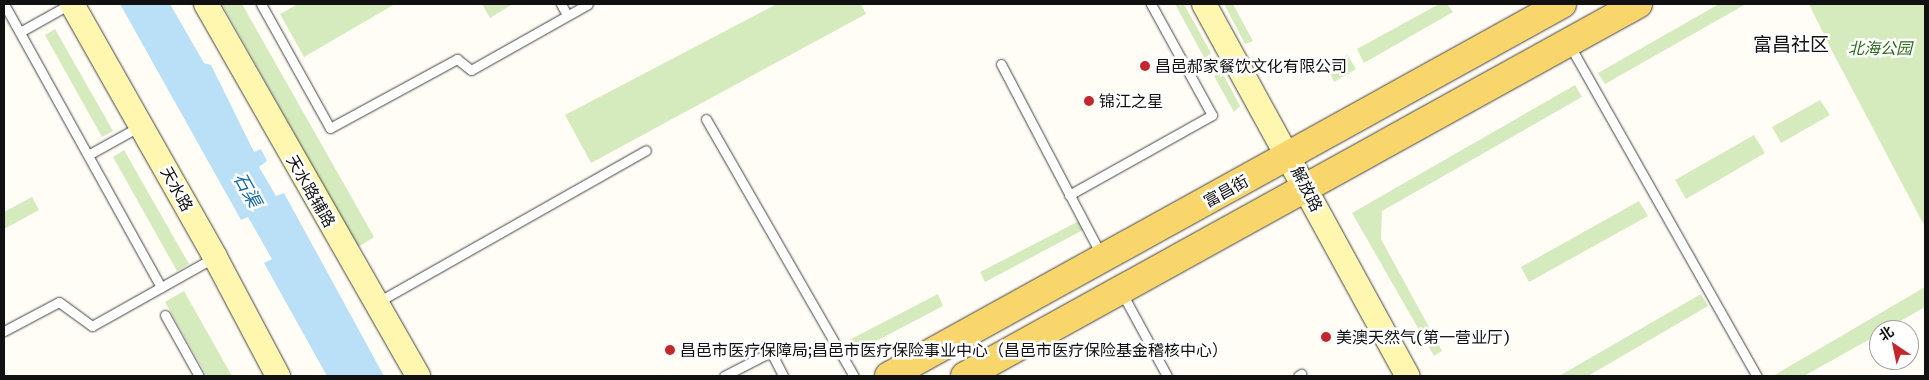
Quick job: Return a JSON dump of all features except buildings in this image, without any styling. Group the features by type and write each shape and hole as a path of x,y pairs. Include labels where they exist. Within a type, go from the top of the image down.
{"main road":[{"name":"富昌街","path":"889,376 1562,4"},
{"path":"965,376 1638,4"}],"street":[{"name":"天水路","path":"71,4 215,257 278,376"},
{"name":"天水路辅路","path":"206,4 418,376"},
{"name":"解放路","path":"1204,4 1290,156 1408,376"}],"lane":[{"path":"4,4 161,287"},
{"path":"20,32 71,4"},
{"path":"261,4 330,128 458,59 472,70 588,4"},
{"path":"561,4 567,16"},
{"path":"1069,195 1212,115 1152,4"},
{"path":"1568,42 1757,376"},
{"path":"1001,64 1103,259"},
{"path":"706,119 854,376"},
{"path":"88,155 141,126"},
{"path":"376,303 646,150"},
{"path":"4,330 58,302 92,326 215,257"},
{"path":"1120,291 1167,376"},
{"path":"165,315 199,376"},
{"path":"724,376 770,352 783,376"}],"green space":[{"path":"222,4 242,4 374,237 358,247"},
{"path":"298,4 395,4 304,57 280,14"},
{"path":"482,4 513,4 490,18"},
{"path":"777,4 861,4 866,14 591,163 565,115"},
{"path":"1175,4 1184,4 1211,53 1205,59"},
{"path":"1224,4 1233,4 1253,41 1245,44"},
{"path":"1439,4 1447,4 1453,12 1364,63 1357,49"},
{"path":"1719,4 1746,4 1605,84 1598,73"},
{"name":"北海公园","path":"1809,4 1925,4 1925,227 1831,49"},
{"path":"55,29 113,131 102,137 45,35"},
{"path":"1347,55 1356,69 1334,82 1327,66"},
{"path":"1222,72 1240,106 1234,112 1214,76"},
{"path":"1575,85 1582,97 1382,211 1381,239 1442,351 1434,356 1352,213"},
{"path":"1820,100 1830,115 1781,143 1772,127"},
{"path":"1754,135 1765,153 1686,199 1675,180"},
{"path":"124,150 189,264 177,271 113,157"},
{"path":"32,197 39,210 4,229 4,212"},
{"path":"1639,201 1648,216 1529,282 1521,267"},
{"path":"1079,221 1083,230 985,282 980,272"},
{"path":"1925,287 1925,307 1902,320 1869,320 1869,340 1804,376 1773,376"},
{"path":"184,291 232,376 207,376 165,302"},
{"path":"938,294 943,306 855,352 849,340"},
{"path":"1701,294 1708,306 1588,376 1559,376"}],"water":[{"name":"石渠","path":"120,4 170,4 204,63 211,65 254,152 261,149 267,161 259,167 276,196 284,193 384,376 327,376 264,263 272,259 248,217 241,220"}],"place":[{"name":"昌邑郝家餐饮文化有限公司","path":"1145,66"},
{"name":"锦江之星","path":"1089,101"},
{"name":"美澳天然气(第一营业厅)","path":"1326,337"},
{"name":"昌邑市医疗保障局;昌邑市医疗保险事业中心（昌邑市医疗保险基金稽核中心）","path":"670,350"}],"district":[{"name":"富昌社区","path":"1791,45"}]}
